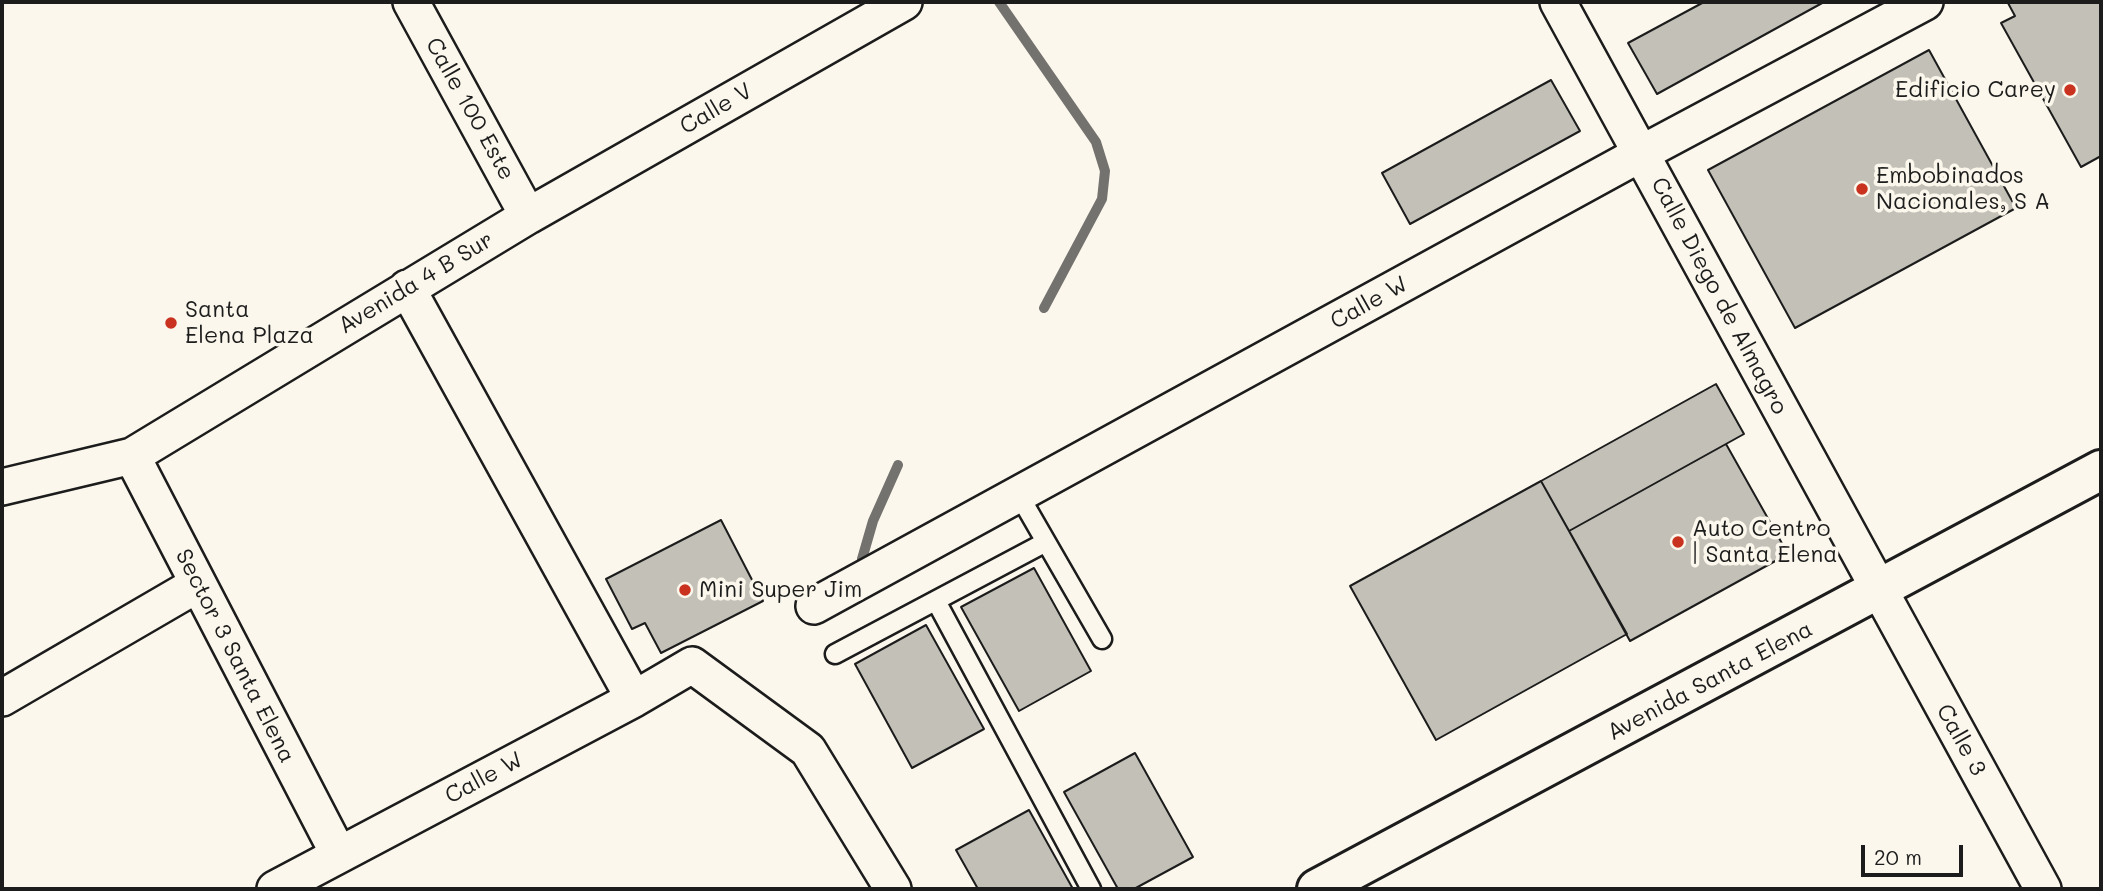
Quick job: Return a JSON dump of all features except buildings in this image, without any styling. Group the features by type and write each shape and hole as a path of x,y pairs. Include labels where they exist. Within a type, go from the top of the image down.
{"street":[{"name":"Calle 100 Este","path":"411,2 528,216"},
{"name":"Calle V","path":"528,216 904,2"},
{"name":"Calle Diego de Almagro","path":"1558,2 1879,591"},
{"name":"Calle W","path":"814,606 1642,153 1925,2"},
{"name":"Avenida 4 B Sur","path":"2,487 132,456 528,216"},
{"path":"407,288 634,699"},
{"name":"Sector 3 Santa Elena","path":"132,456 339,855"},
{"name":"Avenida Santa Elena","path":"1317,889 2101,470"},
{"path":"2,698 198,584"},
{"name":"Calle 3","path":"1879,591 2043,889"},
{"name":"Calle W","path":"275,889 692,666 808,750 889,888"}],"lane":[{"path":"1019,495 1102,639"},
{"path":"835,654 1046,542"},
{"path":"936,601 1091,889"}],"waterway":[{"path":"999,2 1096,142 1105,171 1102,199 1044,308"},
{"path":"862,559 873,521 898,465"}],"place":[{"name":"Edificio Carey","path":"2070,90"},
{"name":"Embobinados Nacionales, S A","path":"1862,189"},
{"name":"Santa Elena Plaza","path":"171,323"},
{"name":"Auto Centro | Santa Elena","path":"1678,542"},
{"name":"Mini Super Jim","path":"685,590"}]}
